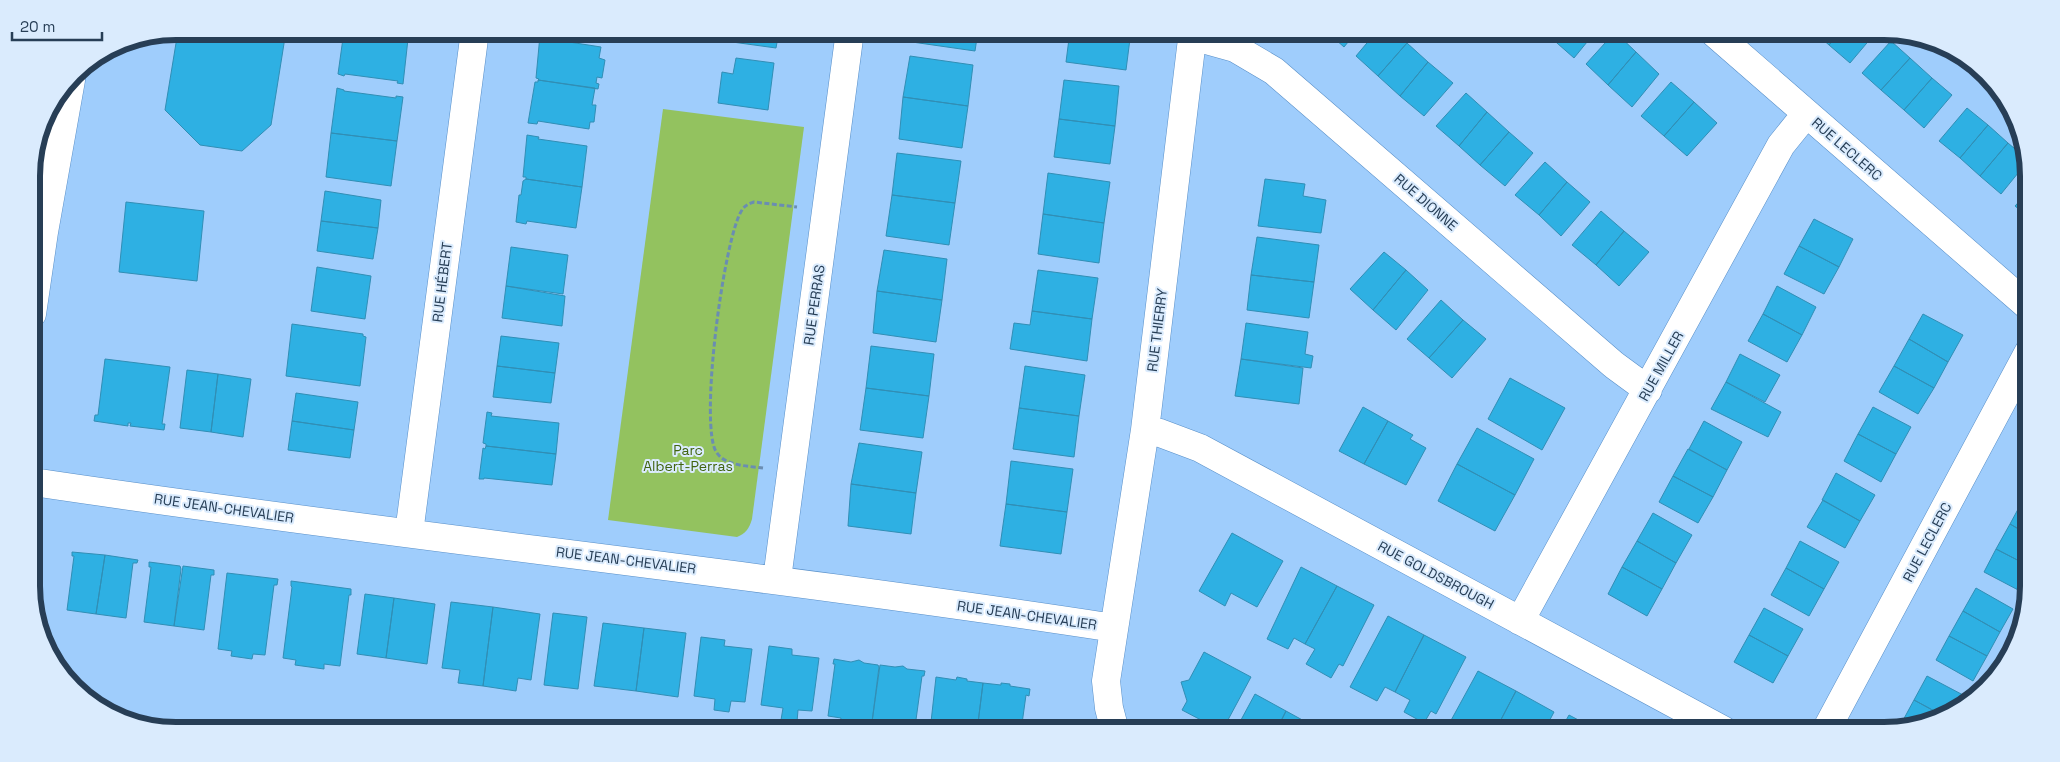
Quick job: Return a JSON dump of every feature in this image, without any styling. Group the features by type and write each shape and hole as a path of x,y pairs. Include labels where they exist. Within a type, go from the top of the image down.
{"street":[{"name":"RUE HÉBERT","path":"409,534 474,40"},
{"name":"RUE PERRAS","path":"777,579 849,40"},
{"name":"RUE THIERRY","path":"1114,628 1145,430 1192,40"},
{"name":"RUE DIONNE","path":"1213,40 1235,48 1274,71 1614,366 1648,390"},
{"name":"RUE LECLERC","path":"1722,40 2020,299"},
{"name":"RUE MILLER","path":"1520,621 1781,145 1806,114"},
{"path":"40,245 55,115"},
{"name":"RUE LECLERC","path":"1830,722 2020,368"},
{"name":"RUE GOLDSBROUGH","path":"1145,430 1160,433 1200,448 1707,722"},
{"name":"RUE JEAN-CHEVALIER","path":"40,483 409,534 777,579 1114,628 1106,680 1113,722"}],"path":[{"path":"763,468 735,464 724,460 717,454 712,445 710,419 711,375 723,280 732,237 742,209 754,202 798,208"}],"green space":[{"name":"Parc Albert-Perras","path":"663,109 804,127 752,519 747,530 737,537 608,520"}],"building":[{"path":"177,40 285,40 271,125 242,151 200,145 165,110"},
{"path":"343,40 408,40 403,84 397,83 398,81 338,74"},
{"path":"540,40 556,40 601,47 599,58 605,60 602,78 597,77 598,89 538,80 536,78"},
{"path":"725,40 777,40 776,48"},
{"path":"912,40 977,40 975,51 912,42"},
{"path":"1069,40 1130,40 1126,70 1066,62"},
{"path":"1336,40 1350,40 1344,47"},
{"path":"1369,40 1404,40 1407,43 1378,76 1356,56"},
{"path":"1554,40 1589,40 1574,58"},
{"path":"1608,40 1623,40 1636,52 1608,85 1586,64"},
{"path":"1823,40 1833,40 1829,45"},
{"path":"1833,40 1869,40 1850,63 1829,45"},
{"path":"1891,41 1910,58 1881,90 1862,73"},
{"path":"1407,43 1428,62 1400,96 1378,76"},
{"path":"1636,52 1659,74 1632,107 1608,85"},
{"path":"910,56 973,65 968,106 903,97"},
{"path":"736,58 774,63 768,110 718,103 722,72 733,74"},
{"path":"1910,58 1932,78 1904,110 1881,90"},
{"path":"1428,62 1453,83 1424,116 1400,96"},
{"path":"1932,78 1952,95 1924,128 1904,110"},
{"path":"538,80 595,88 592,105 596,105 594,122 590,122 589,129 538,121 537,124 528,123 535,82 538,82"},
{"path":"1064,80 1119,86 1115,126 1059,119"},
{"path":"1671,82 1694,102 1664,136 1641,116"},
{"path":"337,88 344,91 396,98 396,96 403,97 397,141 331,133"},
{"path":"1466,93 1487,112 1459,146 1436,126"},
{"path":"903,97 968,106 962,148 899,139"},
{"path":"1694,102 1717,123 1687,156 1664,136"},
{"path":"1967,108 1988,125 1960,158 1939,141"},
{"path":"1487,112 1509,132 1480,165 1459,146"},
{"path":"1059,119 1115,126 1110,164 1054,157"},
{"path":"1988,125 2008,143 1980,176 1960,158"},
{"path":"1509,132 1533,153 1505,186 1480,165"},
{"path":"331,133 397,141 391,186 326,177"},
{"path":"527,135 539,137 538,139 587,146 582,187 523,177"},
{"path":"2008,143 2017,151 2020,171 2001,194 1980,176"},
{"path":"897,153 961,161 955,203 892,195"},
{"path":"1545,162 1567,182 1539,215 1515,195"},
{"path":"1048,173 1110,182 1104,223 1043,214"},
{"path":"526,179 582,187 576,228 527,221 526,224 516,222 519,195 521,195 523,181"},
{"path":"1265,179 1305,184 1303,196 1326,200 1321,233 1258,226"},
{"path":"1567,182 1590,202 1561,236 1539,215"},
{"path":"325,191 381,200 378,228 321,221"},
{"path":"892,195 955,203 949,245 886,236"},
{"path":"2020,201 2020,210 2015,206"},
{"path":"126,202 204,211 197,281 119,272"},
{"path":"1601,211 1624,231 1596,265 1572,245"},
{"path":"1043,214 1104,223 1099,263 1038,254"},
{"path":"1814,219 1853,239 1839,267 1799,246"},
{"path":"321,221 378,228 373,259 317,251"},
{"path":"1624,231 1649,252 1619,286 1596,265"},
{"path":"1257,237 1319,245 1314,282 1251,275"},
{"path":"1799,246 1839,267 1824,294 1784,274"},
{"path":"511,247 568,255 563,294 506,286"},
{"path":"884,250 947,259 942,300 877,291"},
{"path":"1384,252 1406,270 1373,310 1350,289"},
{"path":"317,267 371,276 365,319 311,311"},
{"path":"1038,270 1098,278 1092,319 1032,311"},
{"path":"1406,270 1428,290 1396,330 1373,310"},
{"path":"1251,275 1314,282 1309,318 1247,310"},
{"path":"506,286 565,296 562,326 502,318"},
{"path":"1777,286 1816,307 1802,335 1763,314"},
{"path":"877,291 942,300 936,342 873,333"},
{"path":"1441,300 1463,320 1429,358 1407,339"},
{"path":"1032,311 1092,319 1087,361 1010,349 1014,323 1030,325"},
{"path":"1763,314 1802,335 1787,362 1748,341"},
{"path":"1923,314 1963,335 1948,362 1909,339"},
{"path":"1463,320 1486,339 1452,378 1429,358"},
{"path":"1246,323 1308,332 1305,354 1313,356 1311,368 1241,359"},
{"path":"292,324 363,334 366,337 360,386 286,376"},
{"path":"501,336 559,343 555,373 497,366"},
{"path":"1909,339 1948,362 1934,388 1894,366"},
{"path":"871,346 934,354 929,396 866,388"},
{"path":"1740,354 1780,375 1765,402 1726,382"},
{"path":"105,359 170,367 162,424 165,424 164,430 130,426 131,423 128,423 128,426 94,421 95,415 98,415"},
{"path":"1241,359 1303,368 1299,404 1235,396"},
{"path":"497,366 555,373 551,403 493,397"},
{"path":"1025,366 1085,375 1079,416 1019,408"},
{"path":"1894,366 1934,388 1918,414 1879,392"},
{"path":"187,370 218,374 211,432 180,428"},
{"path":"218,374 251,379 243,437 211,432"},
{"path":"1510,378 1565,408 1542,450 1488,419"},
{"path":"1726,382 1781,412 1768,437 1711,409"},
{"path":"866,388 929,396 923,438 860,430"},
{"path":"296,393 358,402 354,430 292,421"},
{"path":"1363,407 1388,421 1364,464 1339,451"},
{"path":"1873,407 1911,427 1896,454 1858,434"},
{"path":"1019,408 1079,416 1074,457 1013,449"},
{"path":"487,412 492,413 491,416 559,423 556,454 486,446 483,443"},
{"path":"292,421 354,430 350,458 288,450"},
{"path":"1388,421 1413,435 1410,439 1426,448 1406,485 1364,464"},
{"path":"1704,421 1742,442 1727,470 1689,449"},
{"path":"1477,428 1534,459 1515,495 1457,464"},
{"path":"1858,434 1896,454 1881,482 1844,461"},
{"path":"859,443 922,452 916,493 851,484"},
{"path":"486,446 556,454 552,485 479,479 483,448 485,449"},
{"path":"1688,449 1727,470 1713,497 1673,476"},
{"path":"1011,461 1073,469 1067,512 1006,504"},
{"path":"1457,464 1515,495 1495,531 1438,501"},
{"path":"1836,473 1875,495 1860,521 1822,500"},
{"path":"1673,476 1713,497 1698,523 1659,502"},
{"path":"851,484 916,493 911,534 848,526"},
{"path":"1823,500 1860,521 1845,548 1807,527"},
{"path":"1006,504 1067,512 1061,554 1000,546"},
{"path":"2020,506 2020,530 2010,524"},
{"path":"1653,513 1692,535 1676,563 1637,541"},
{"path":"2010,524 2020,530 2020,561 1996,549"},
{"path":"1232,533 1283,561 1257,607 1231,593 1225,606 1199,591"},
{"path":"1637,541 1676,563 1662,589 1622,567"},
{"path":"1800,541 1839,562 1824,589 1786,568"},
{"path":"1996,549 2020,561 2020,591 1984,572"},
{"path":"72,552 105,555 96,614 67,610 74,556 72,556"},
{"path":"105,555 138,560 137,563 133,563 126,618 96,614"},
{"path":"149,562 180,566 174,626 144,622 151,567 149,567"},
{"path":"183,566 214,570 214,575 211,575 204,630 174,626"},
{"path":"1301,567 1337,586 1305,644 1294,638 1288,649 1267,639"},
{"path":"1622,567 1662,589 1647,616 1608,594"},
{"path":"1786,568 1824,589 1809,616 1771,595"},
{"path":"227,573 278,579 277,585 274,585 265,655 253,654 252,659 231,656 232,651 218,649"},
{"path":"291,581 351,589 340,666 324,664 324,669 295,665 296,660 283,658 292,587"},
{"path":"1337,586 1374,605 1343,666 1339,664 1331,678 1306,664 1315,649 1305,644"},
{"path":"1976,588 2013,609 2000,632 1963,611"},
{"path":"365,594 394,598 386,658 357,654"},
{"path":"394,598 435,604 427,664 386,658"},
{"path":"451,602 493,607 483,686 458,683 460,670 442,668"},
{"path":"493,607 540,614 531,680 518,678 516,691 483,686"},
{"path":"1764,608 1803,629 1788,656 1749,635"},
{"path":"1963,611 2000,632 1987,656 1949,636"},
{"path":"553,613 587,617 578,689 544,685"},
{"path":"1388,616 1424,635 1395,692 1385,687 1377,701 1350,687"},
{"path":"603,623 644,628 636,691 594,686"},
{"path":"644,628 686,633 678,697 636,691"},
{"path":"1424,635 1466,657 1436,714 1431,711 1425,722 1404,712 1410,700 1395,692"},
{"path":"1749,635 1788,656 1773,683 1734,662"},
{"path":"1949,636 1987,656 1973,681 1936,660"},
{"path":"701,637 725,640 724,646 752,649 745,702 731,701 729,712 714,710 715,699 694,696"},
{"path":"769,646 792,649 792,655 819,658 812,711 798,710 797,722 781,720 783,708 761,705"},
{"path":"1204,652 1251,677 1227,722 1205,722 1182,710 1187,701 1181,682 1189,680"},
{"path":"834,659 851,662 859,660 864,663 878,665 872,722 859,720 859,722 840,722 841,718 828,716 835,664 833,664"},
{"path":"880,665 903,666 907,669 925,671 924,676 922,676 916,722 872,722"},
{"path":"1478,671 1516,691 1500,722 1450,722"},
{"path":"1927,676 1964,696 1935,712 1914,700"},
{"path":"936,677 956,680 957,677 967,679 967,681 983,683 978,722 931,722"},
{"path":"983,683 1010,684 1010,686 1030,689 1029,696 1026,695 1022,722 978,722"},
{"path":"1516,691 1554,712 1549,722 1500,722"},
{"path":"1255,694 1286,711 1280,722 1240,722"},
{"path":"1914,700 1935,712 1927,715 1903,720"},
{"path":"1286,711 1306,722 1280,722"},
{"path":"1569,715 1582,722 1565,722"}]}
